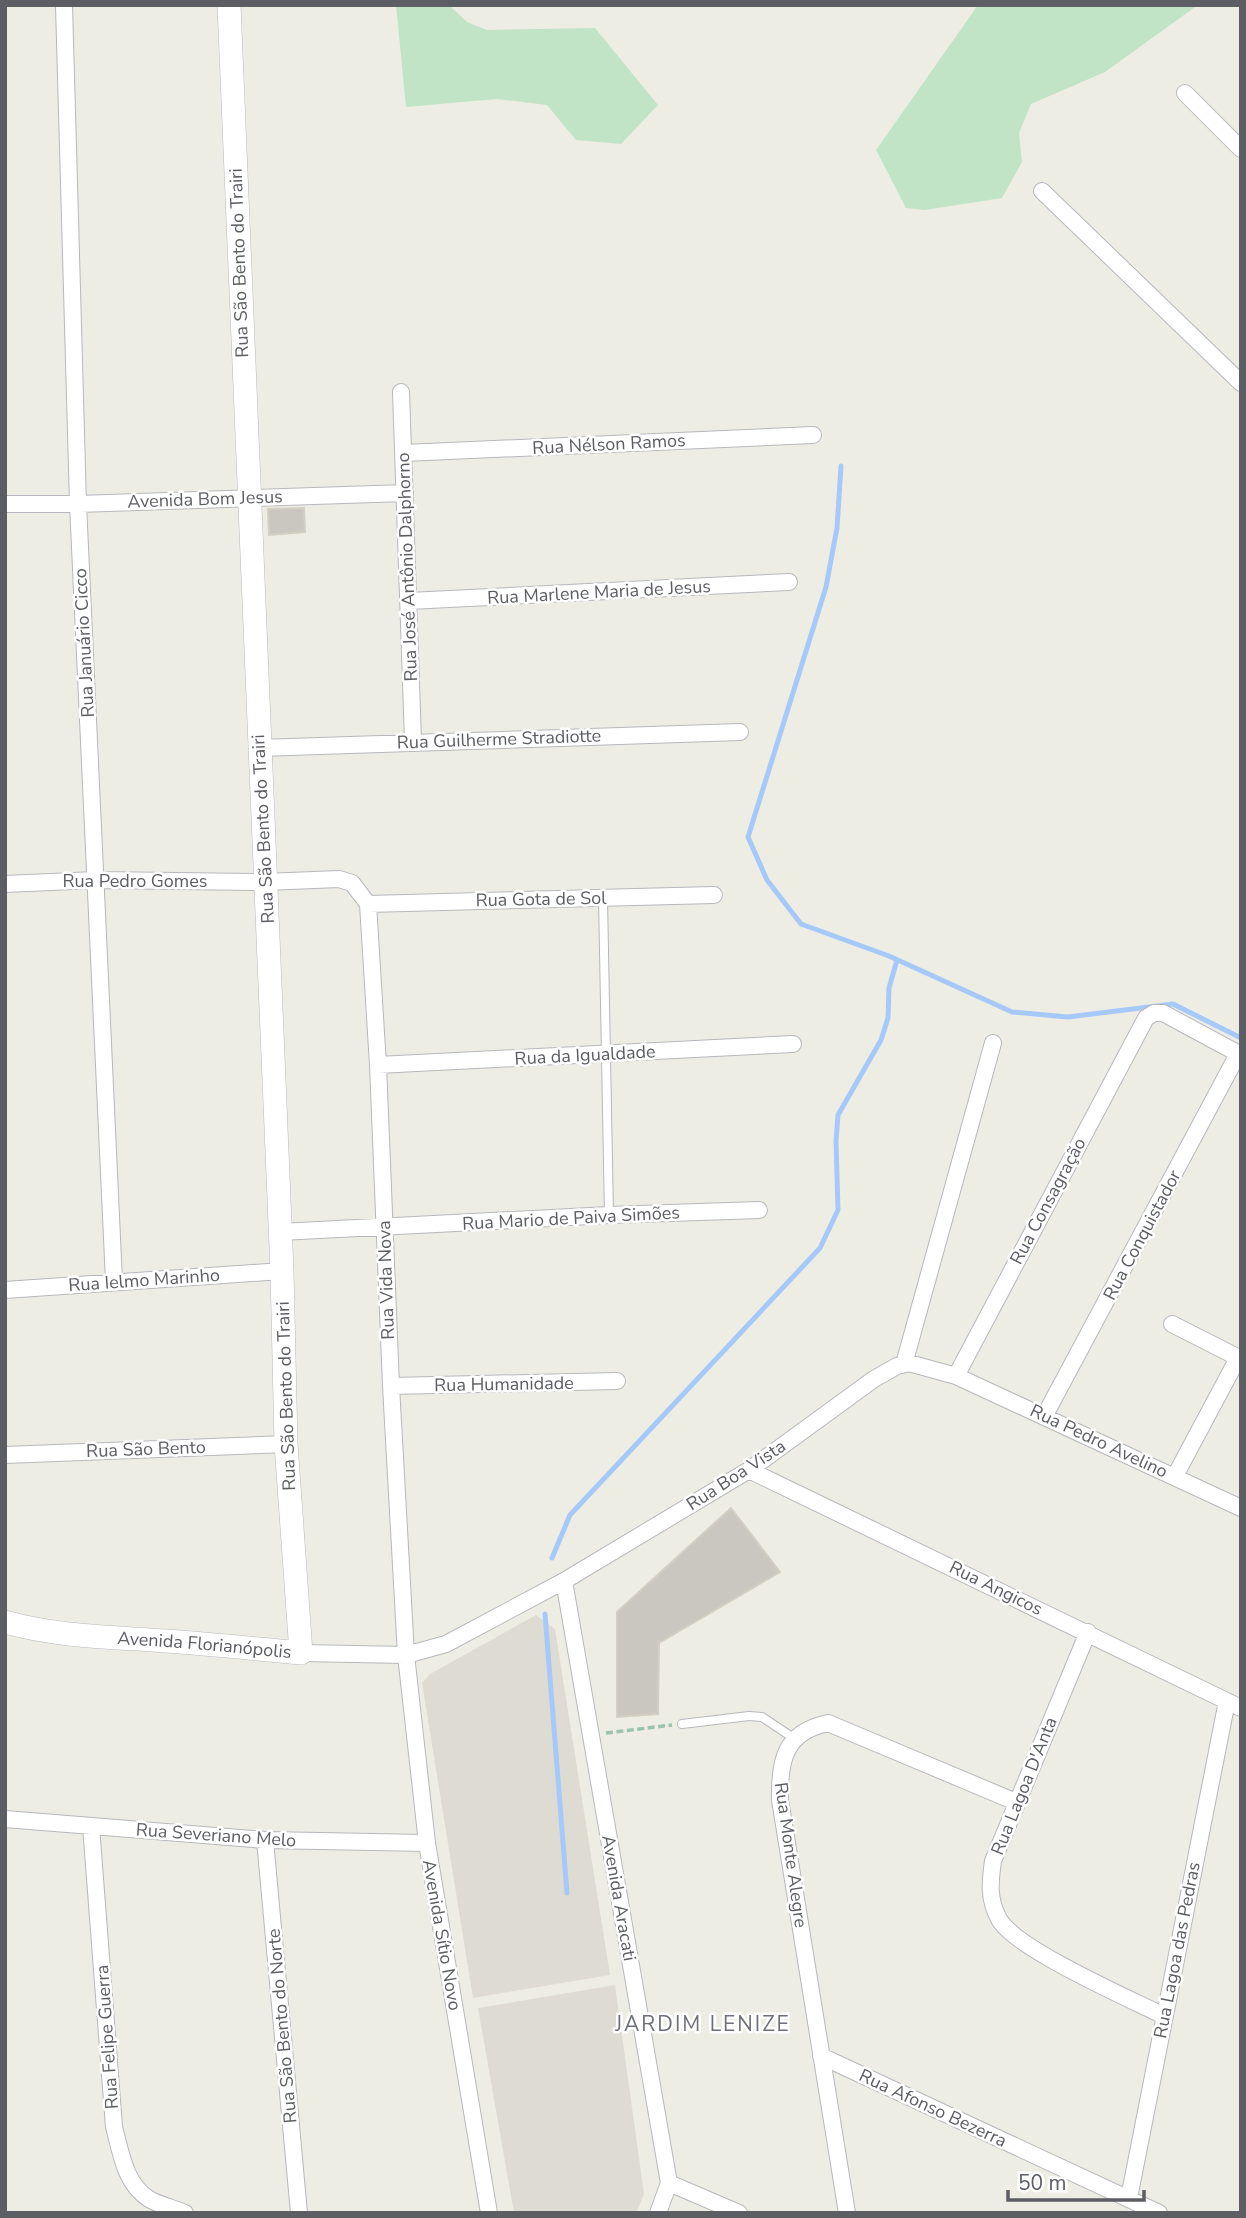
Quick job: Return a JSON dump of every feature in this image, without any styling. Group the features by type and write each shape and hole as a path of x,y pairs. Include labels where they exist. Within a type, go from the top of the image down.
{"street":[{"name":"Rua Januário Cicco","path":"64,5 78,504 114,1281"},
{"name":"Rua São Bento do Trairi","path":"229,5 282,1271 286,1444 301,1653"},
{"path":"1185,93 1241,149"},
{"path":"1042,191 1241,383"},
{"name":"Rua José Antônio Dalphorno","path":"401,392 413,741"},
{"name":"Rua Nélson Ramos","path":"404,453 813,435"},
{"name":"Avenida Bom Jesus","path":"5,504 405,493"},
{"name":"Rua Marlene Maria de Jesus","path":"409,601 789,582"},
{"name":"Rua Guilherme Stradiotte","path":"259,748 740,732"},
{"name":"Rua Pedro Gomes","path":"5,884 96,880 346,881 352,883 368,904"},
{"name":"Rua Gota de Sol","path":"368,904 714,895"},
{"name":"Rua Vida Nova","path":"368,904 406,1655"},
{"name":"Rua Consagração","path":"957,1376 1140,1026 1154,1013 1163,1013 1240,1054"},
{"path":"957,1376 928,1367 904,1364 993,1043"},
{"name":"Rua da Igualdade","path":"378,1065 793,1044"},
{"name":"Rua Conquistador","path":"1045,1415 1240,1054"},
{"name":"Rua Mario de Paiva Simões","path":"280,1232 759,1210"},
{"name":"Rua Ielmo Marinho","path":"5,1290 282,1271"},
{"path":"1172,1324 1239,1359 1175,1476"},
{"name":"Rua Boa Vista","path":"564,1581 749,1470 874,1379 904,1364"},
{"name":"Rua Pedro Avelino","path":"957,1376 1241,1508"},
{"name":"Rua Humanidade","path":"391,1386 617,1381"},
{"name":"Rua São Bento","path":"5,1455 286,1444"},
{"name":"Rua Angicos","path":"749,1470 1234,1705"},
{"path":"406,1655 446,1644 564,1581"},
{"name":"Avenida Aracati","path":"564,1581 668,2183 658,2213"},
{"name":"Avenida Florianópolis","path":"5,1622 35,1631 94,1638 164,1640 301,1653 406,1655"},
{"name":"Rua Lagoa D'Anta","path":"1088,1632 993,1861 989,1888 992,1905 1000,1922 1037,1951 1164,2016"},
{"name":"Avenida Sítio Novo","path":"406,1655 427,1843 489,2213"},
{"name":"Rua Lagoa das Pedras","path":"1129,2199 1164,2016 1234,1705"},
{"path":"794,1739 809,1727 828,1723 1016,1802"},
{"name":"Rua Monte Alegre","path":"794,1739 784,1757 780,1775 780,1800 847,2213"},
{"name":"Rua Severiano Melo","path":"5,1819 265,1840 427,1843"},
{"name":"Rua Felipe Guerra","path":"91,1826 114,2127 124,2166 135,2186 150,2200 185,2213"},
{"name":"Rua São Bento do Norte","path":"265,1840 299,2213"},
{"name":"Rua Afonso Bezerra","path":"821,2056 1159,2213"},
{"path":"668,2183 739,2213"}],"lane":[{"path":"603,898 609,1215"},
{"path":"682,1724 749,1716 762,1717 794,1739"}],"path":[{"path":"590,1735 682,1724"}],"shaded area":[{"path":"536,1615 555,1629 610,1975 473,1998 422,1683 430,1674"},
{"path":"615,1985 644,2194 636,2213 514,2213 478,2008"}],"green space":[{"path":"396,5 449,5 467,22 487,30 595,28 658,105 621,144 576,140 547,105 497,99 406,107"},
{"path":"978,5 1198,5 1105,72 1031,104 1019,133 1022,162 1002,198 925,210 906,208 876,150"}],"building":[{"path":"304,508 305,532 269,535 268,509"},
{"path":"731,1508 780,1572 659,1643 658,1714 617,1717 617,1612"}],"waterway":[{"path":"841,466 837,528 826,587 748,837 767,880 801,924 889,956 1012,1012 1068,1017 1173,1004 1241,1038"},
{"path":"552,1558 570,1515 820,1248 838,1210 838,1115 881,1040 888,1018 889,988 897,960"},
{"path":"545,1614 567,1893"}],"district":[{"name":"JARDIM LENIZE","path":"703,2024"}]}
